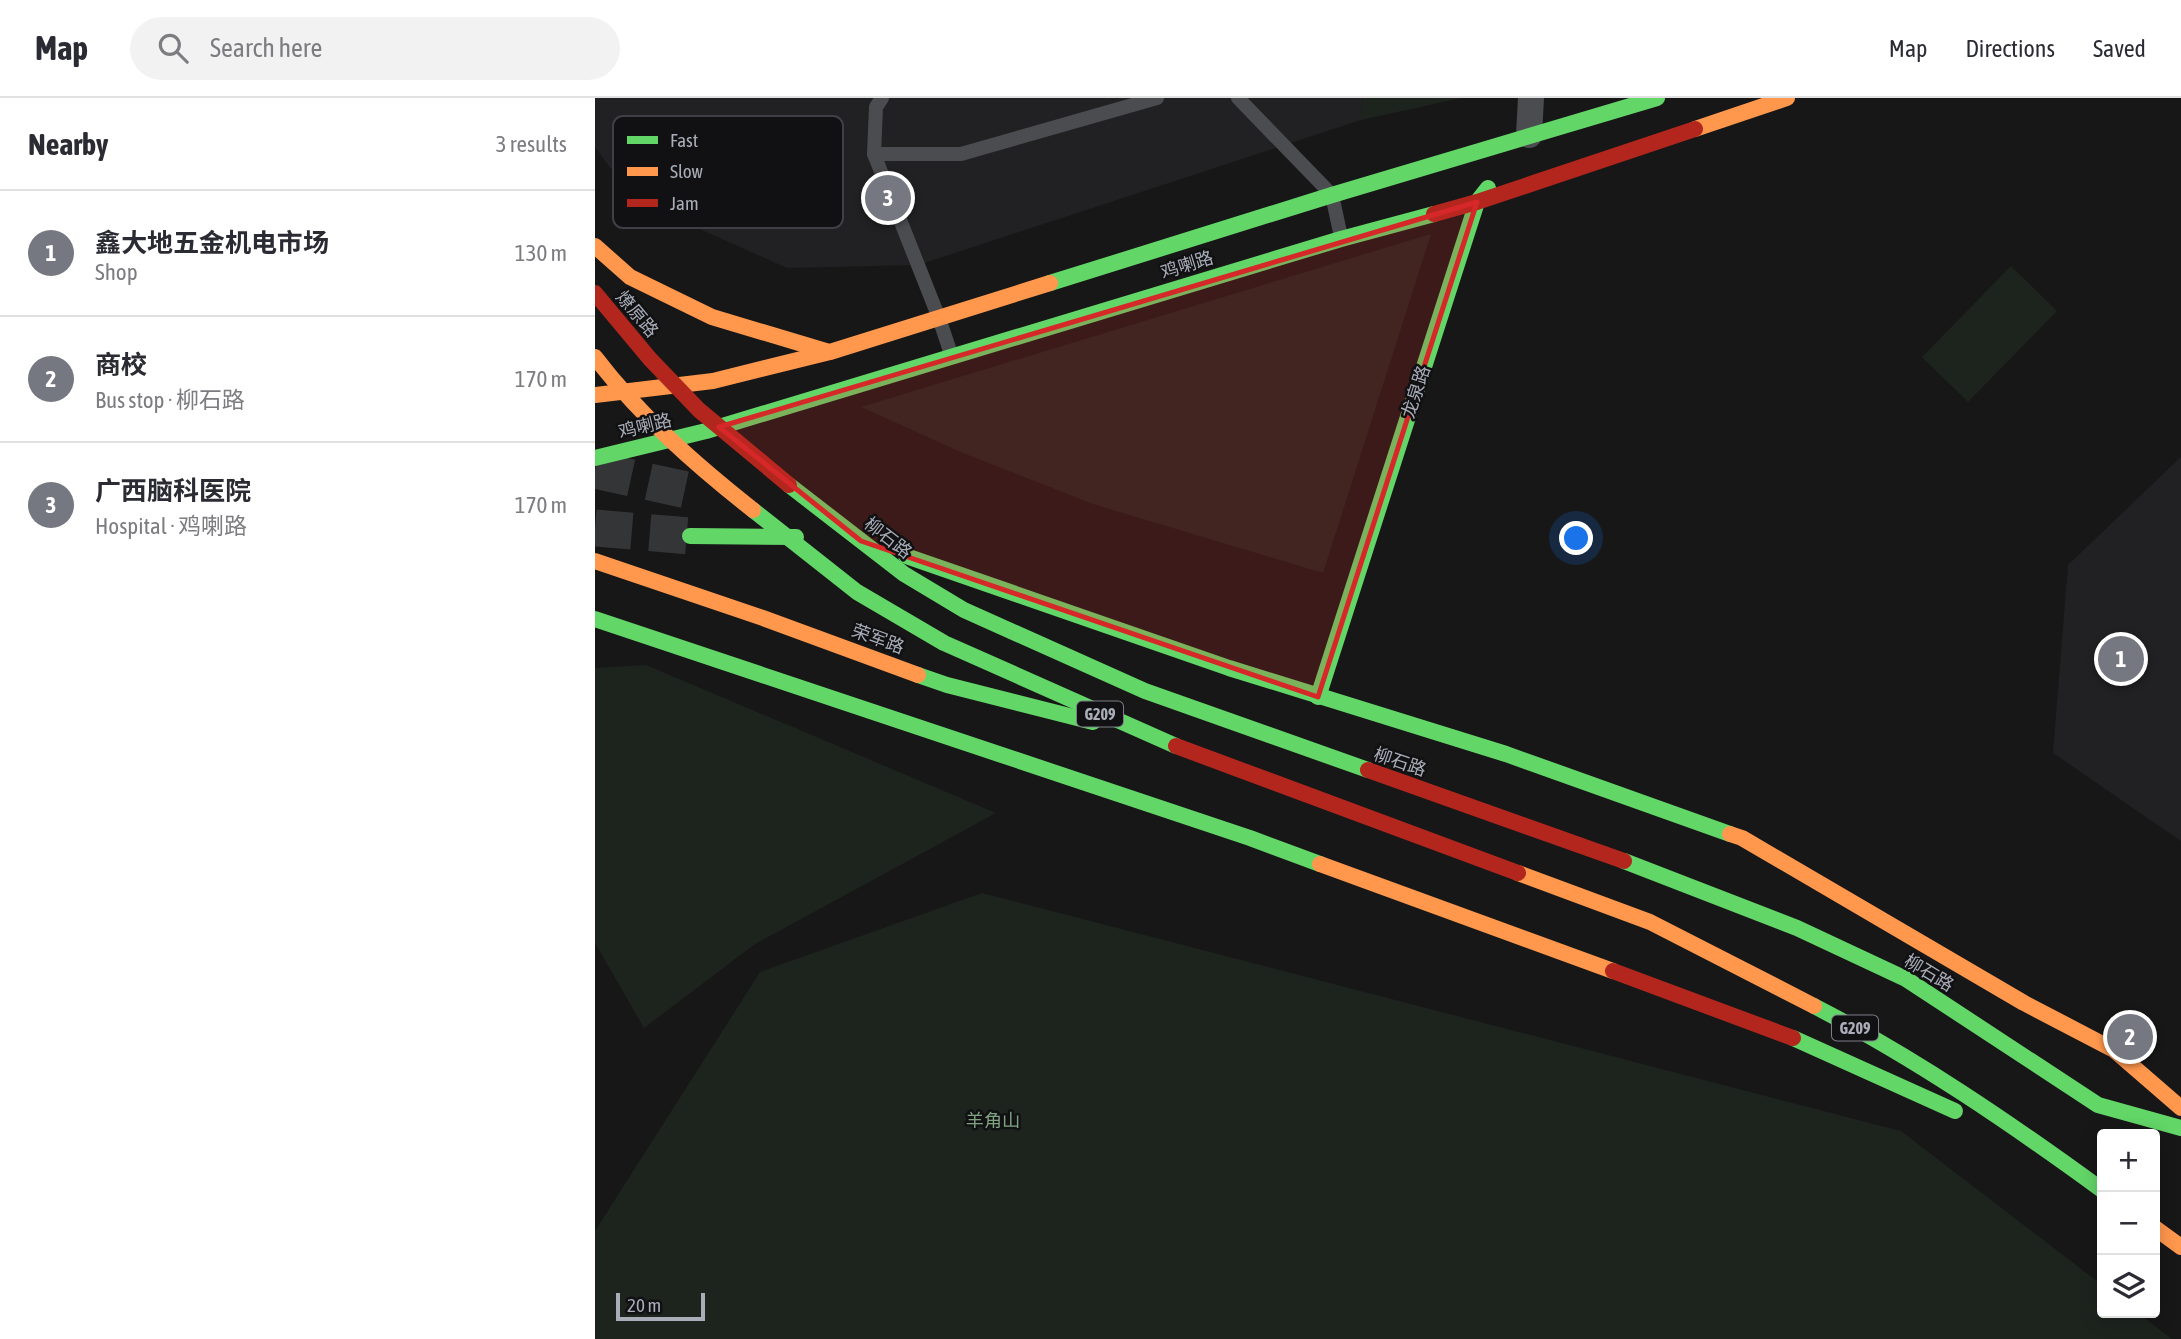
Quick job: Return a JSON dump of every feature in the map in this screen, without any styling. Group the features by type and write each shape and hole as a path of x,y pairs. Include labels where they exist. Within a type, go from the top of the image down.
{"main road":[{"name":"鸡喇路","path":"595,395 713,381 829,352 1332,195 1521,144 1657,98"},
{"name":"鸡喇路","path":"595,458 706,431 1341,239 1477,202 1787,98"},
{"name":"龙泉路","path":"1318,697 1477,202 1499,173"},
{"path":"595,246 630,277 712,317 829,352"},
{"name":"燎原路","path":"595,293 650,359"},
{"name":"G209","path":"595,357 617,386 730,492 857,592 944,642 1151,737 1650,922 1830,1014 1916,1063 2097,1186"},
{"name":"柳石路","path":"650,359 699,410 747,452 904,575 964,610 1070,660 1145,691 1601,852 1797,928 1906,979 2098,1105 2181,1128"},
{"path":"712,497 787,519"},
{"path":"690,536 815,533 850,537 1318,697 1506,754 1742,838 2024,1003 2114,1050 2181,1108"},
{"name":"荣军路","path":"595,561 764,618 947,685 1151,737"},
{"path":"595,619 1250,838 1768,1027 2050,1152"},
{"path":"1906,979 1945,987"},
{"path":"1971,992 2024,1003"},
{"path":"2160,1232 2181,1247"}],"street":[{"path":"1521,144 1531,98"}],"lane":[{"path":"882,98 876,107 874,154 952,357"},
{"path":"874,154 961,154 1157,98"},
{"path":"1238,98 1332,195 1341,239"}],"highlighted area":[{"path":"1477,202 1318,697 861,541 719,427"}],"shaded area":[{"path":"595,98 1363,98 1361,120 918,265 787,268 697,228 843,228 843,116 613,116 613,170 595,147"},
{"path":"2181,457 2181,841 2053,753 2068,565"}],"green space":[{"path":"1363,98 1461,98 1361,120"},
{"path":"1431,234 1323,573 1093,504 963,453 861,407"},
{"path":"2011,266 2057,311 1968,402 1922,357"},
{"path":"646,665 996,813 755,944 644,1028 595,943 595,668"},
{"name":"羊角山","path":"982,893 1901,1131 2097,1281 2097,1318 2145,1318 2172,1339 595,1339 595,1231 760,972"}],"tunnel":[{"path":"595,470 700,493"},
{"path":"595,528 690,536"}],"traffic: fast":[{"path":"1050,283 1657,98"},
{"path":"1318,697 1477,202 1488,188"},
{"path":"595,458 706,431 1341,239 1434,214"},
{"path":"789,485 904,574 964,610 1145,691 1368,770"},
{"path":"753,510 857,592 944,643 1176,746"},
{"path":"690,536 796,537"},
{"path":"906,556 1229,668 1506,754 1730,834"},
{"path":"595,619 1250,838 1320,864"},
{"path":"918,675 947,685 1093,722"},
{"path":"1624,861 1797,928 1906,979 2098,1105 2181,1128"},
{"path":"1814,1006 1889,1047 1961,1092 2097,1186"},
{"path":"1793,1038 1955,1111"}],"traffic: slow":[{"path":"1695,129 1787,98"},
{"path":"595,246 630,277 712,317 829,352"},
{"path":"595,395 713,381 830,352 1050,283"},
{"path":"595,357 630,399 669,438 753,510"},
{"path":"595,561 763,618 918,675"},
{"path":"1730,834 1742,838 2024,1003 2114,1050 2181,1108"},
{"path":"1320,864 1613,971"},
{"path":"1518,873 1650,922 1814,1006"},
{"path":"2160,1232 2181,1247"}],"traffic: jam":[{"path":"1434,214 1695,129"},
{"path":"595,293 650,359 699,410 789,485"},
{"path":"1176,746 1518,873"},
{"path":"1368,770 1624,861"},
{"path":"1613,971 1793,1038"}],"place":[{"name":"广西脑科医院","path":"888,198"},
{"name":"鑫大地五金机电市场","path":"2121,659"},
{"name":"商校","path":"2130,1037"}]}
